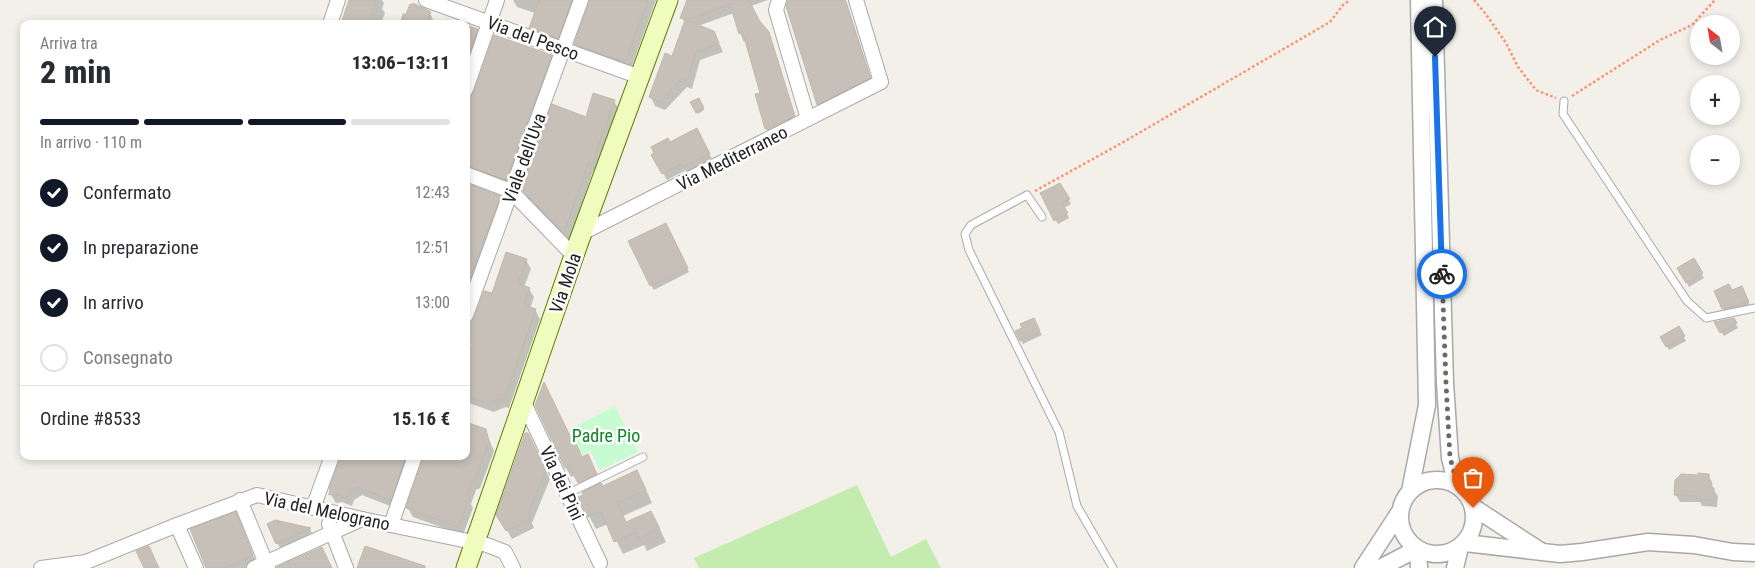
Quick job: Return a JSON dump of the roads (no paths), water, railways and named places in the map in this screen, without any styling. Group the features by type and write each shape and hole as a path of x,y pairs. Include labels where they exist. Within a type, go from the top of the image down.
{"main road":[{"name":"Via Mola","path":"466,568 582,233 668,0"}],"street":[{"path":"331,20 338,0"},
{"name":"Via del Pesco","path":"426,0 490,21 640,77"},
{"path":"470,78 497,0"},
{"name":"Viale dell'Uva","path":"470,304 582,0"},
{"path":"779,0 776,10 808,119"},
{"name":"Via Mediterraneo","path":"582,233 881,82 856,0"},
{"path":"1410,491 1427,405 1419,0"},
{"path":"1434,0 1450,458 1458,485 1470,498 1473,508 1474,525 1471,534 1462,545 1455,568"},
{"path":"470,176 511,191 574,256"},
{"name":"Via dei Pini","path":"524,403 600,563"},
{"path":"331,460 319,509 332,532 346,568"},
{"path":"391,525 414,460"},
{"path":"1419,568 1416,549 1400,527 1400,513 1403,500 1410,491 1423,482 1440,479 1458,485"},
{"name":"Via del Melograno","path":"41,568 86,562 240,500 258,495 487,546 505,552 512,568"},
{"path":"240,500 263,566 362,519"},
{"path":"1473,508 1543,552"},
{"path":"1363,568 1400,513"},
{"path":"178,525 196,568"},
{"path":"1380,568 1416,549 1441,553 1462,545 1560,554 1648,542 1694,545 1733,552 1755,553"}],"lane":[{"path":"1564,101 1563,114 1687,301 1706,318 1755,308"},
{"path":"1042,217 1027,195 971,225 965,234 969,250 1059,432 1077,506 1114,568"},
{"path":"567,494 643,457"}],"park label":[{"name":"Padre Pio","path":"606,435"}]}
